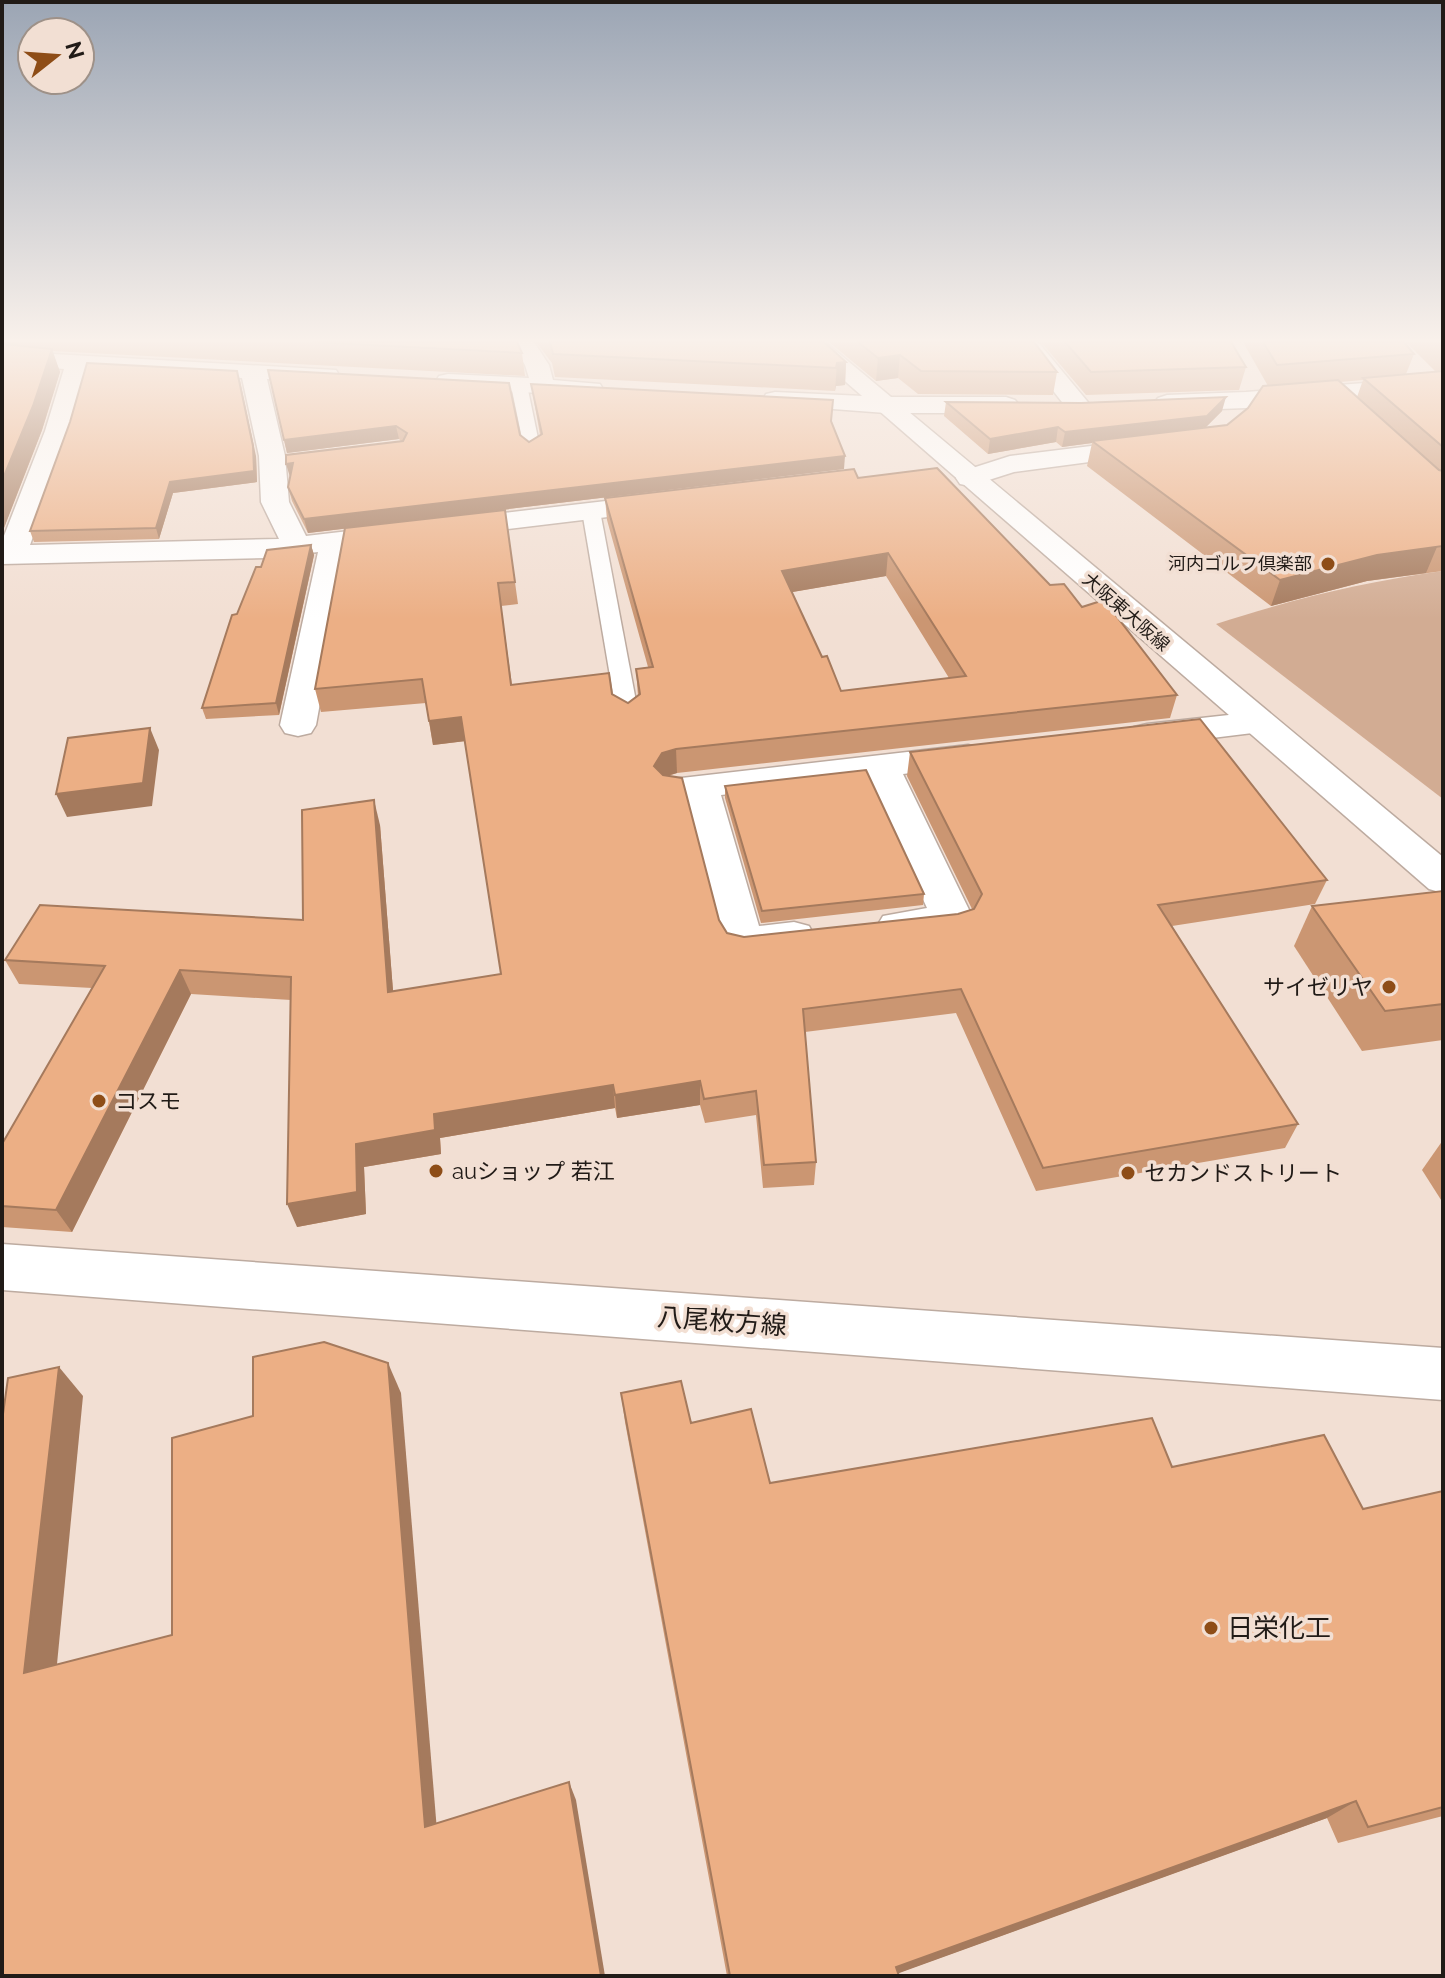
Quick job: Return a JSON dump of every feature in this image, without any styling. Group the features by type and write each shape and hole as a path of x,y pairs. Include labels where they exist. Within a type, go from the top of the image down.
{"street":[{"path":"57,434 7,555 268,549 697,498"},
{"path":"271,434 279,462 275,502 297,546"},
{"name":"大阪東大阪線","path":"920,434 1443,879"},
{"path":"925,471 964,472 1180,444"},
{"path":"298,725 335,541"},
{"path":"1110,740 1256,723"},
{"path":"880,766 953,920 743,943 689,787 1003,752"},
{"name":"八尾枚方線","path":"2,1267 1443,1374"}],"lane":[{"path":"532,434 532,448"},
{"path":"591,511 628,717"}],"shaded area":[{"path":"1443,571 1443,799 1216,624 1328,592"}],"building":[{"path":"2,434 21,434 2,481"},
{"path":"65,434 251,434 254,471 170,482 156,528 30,531"},
{"path":"283,434 330,434 284,440"},
{"path":"406,434 520,434 529,442 542,434 836,434 845,456 304,519 288,487 293,463 286,464 286,455 403,441"},
{"path":"984,434 1017,434 990,439"},
{"path":"1148,434 1399,434 1443,471 1443,546 1377,555 1280,580 1092,441"},
{"path":"1428,434 1443,434 1443,447"},
{"path":"937,468 1050,585 1064,584 1082,607 1104,600 1177,695 676,749 662,753 654,766 663,775 682,778 719,920 727,933 744,937 958,914 974,909 982,894 910,752 1200,719 1327,880 1158,905 1298,1124 1043,1168 961,989 803,1009 816,1162 764,1165 756,1091 704,1099 700,1081 615,1095 613,1085 434,1114 435,1130 356,1144 357,1192 287,1204 291,977 180,970 56,1210 2,1206 2,1144 105,966 5,960 40,905 303,920 302,810 374,800 388,992 501,974 461,717 429,721 422,679 315,689 345,528 505,510 515,582 498,583 511,685 609,673 612,694 628,703 640,694 636,669 653,667 605,498 854,469 858,478","holes":["888,553 966,676 841,691 827,656 822,657 782,571"]},
{"path":"311,545 276,703 202,708 232,615 237,614 256,567 261,567 267,550"},
{"path":"150,728 143,783 56,794 68,738"},
{"path":"866,770 924,894 762,911 725,786"},
{"path":"1443,891 1443,1004 1385,1011 1312,906"},
{"path":"324,1342 388,1363 425,1827 569,1782 601,1976 2,1976 2,1421 8,1378 59,1367 24,1673 172,1635 172,1438 253,1416 253,1357"},
{"path":"681,1381 691,1423 751,1409 770,1483 1152,1418 1172,1467 1324,1435 1363,1509 1443,1491 1443,1807 1368,1827 1356,1801 896,1967 899,1976 730,1976 621,1393"}],"place":[{"name":"河内ゴルフ倶楽部","path":"1328,564"},
{"name":"サイゼリヤ","path":"1389,987"},
{"name":"コスモ","path":"99,1101"},
{"name":"auショップ 若江","path":"436,1171"},
{"name":"セカンドストリート","path":"1128,1173"},
{"name":"日栄化工","path":"1211,1628"}]}
